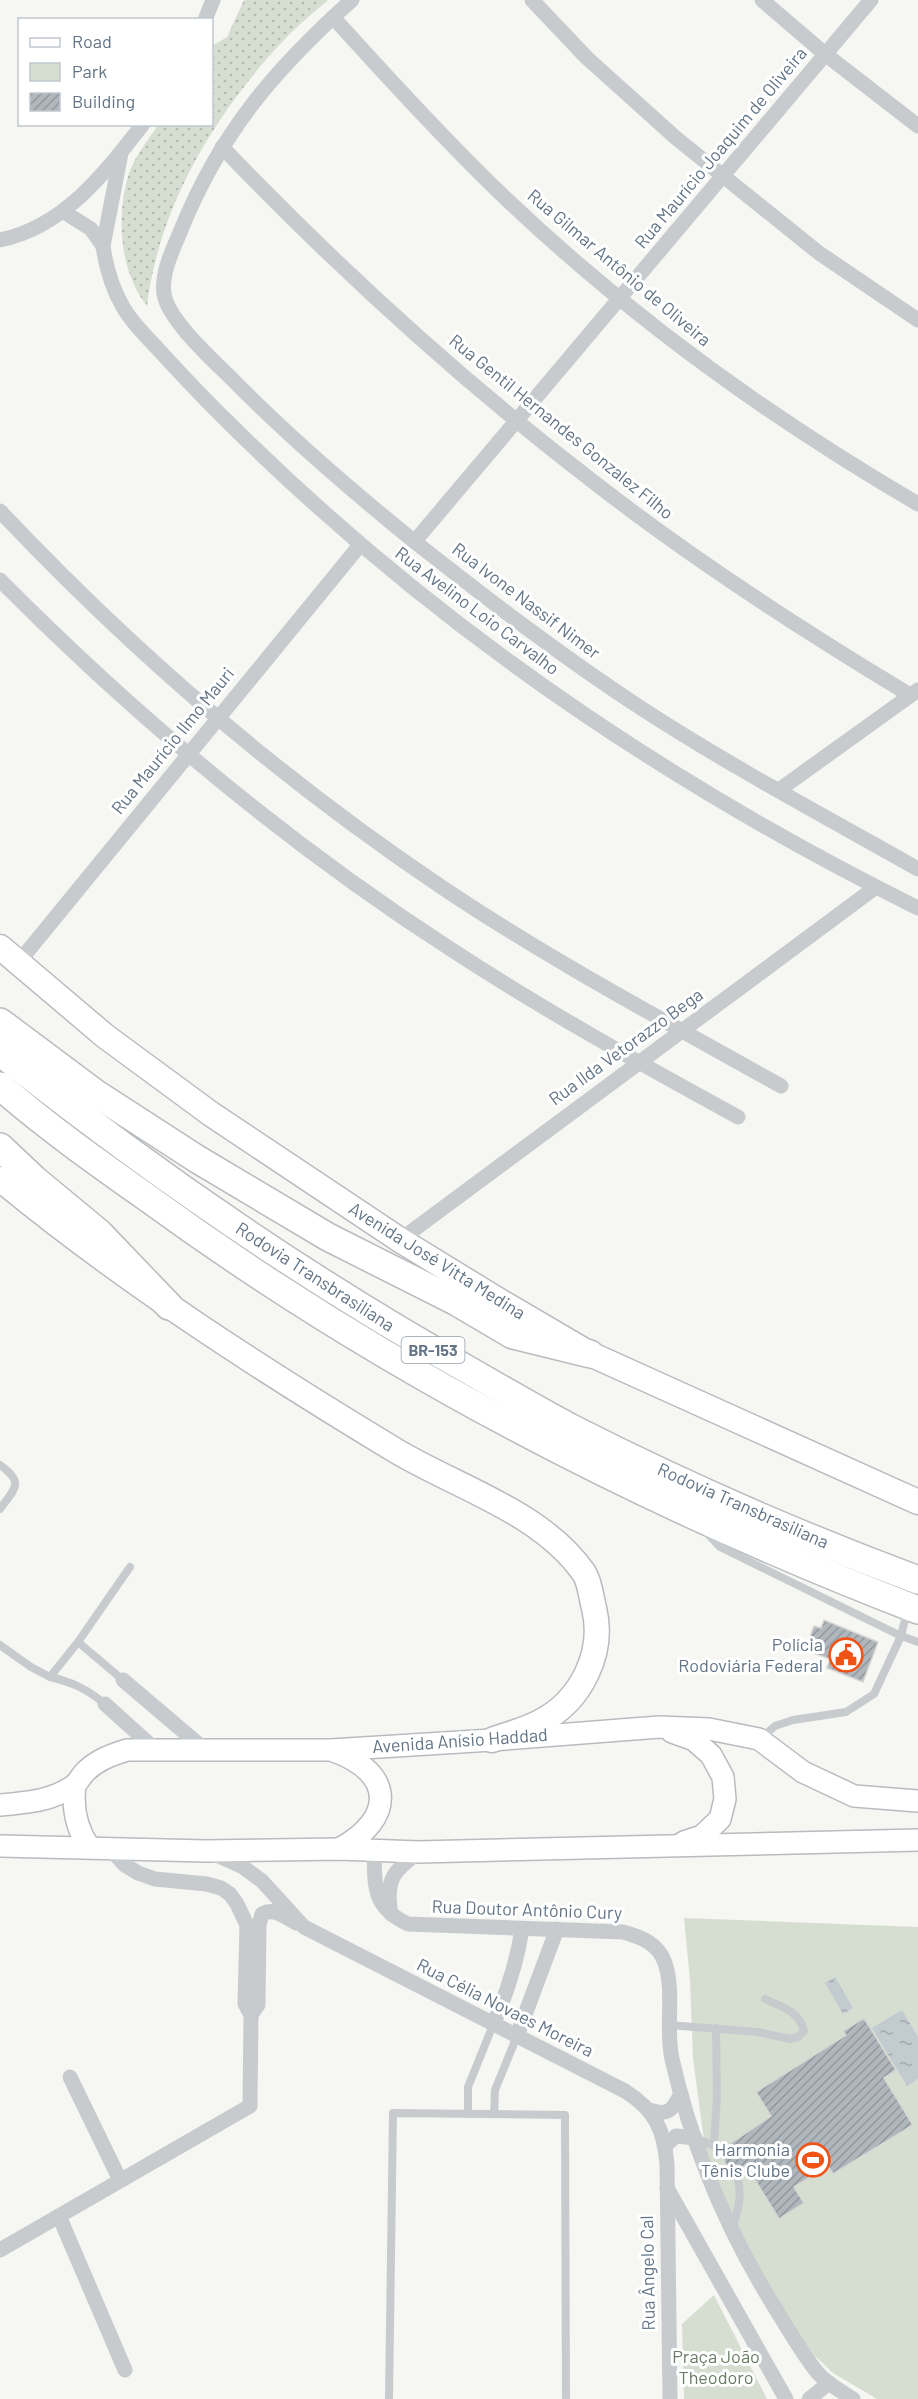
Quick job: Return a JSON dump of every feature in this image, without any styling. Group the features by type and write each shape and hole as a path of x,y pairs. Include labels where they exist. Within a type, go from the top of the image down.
{"highway":[{"path":"0,1022 94,1093 197,1159 328,1237 457,1302 513,1335 590,1354"},
{"name":"Rodovia Transbrasiliana","path":"0,1052 155,1170 317,1280 405,1335 570,1427 733,1504 911,1593"},
{"name":"Rodovia Transbrasiliana","path":"0,1086 86,1154 185,1226 292,1298 429,1380 615,1480 692,1516 911,1593"},
{"path":"0,1147 34,1180 99,1233 169,1306"}],"main road":[{"name":"Avenida José Vitta Medina","path":"9,955 105,1036 210,1114 400,1240 590,1354 918,1502"},
{"path":"0,1179 169,1306 396,1451 543,1531 565,1550 586,1575 597,1620 596,1648 588,1673 568,1701 541,1722 492,1740"},
{"path":"659,1727 694,1740 711,1755 723,1777 725,1799 720,1819 702,1836 669,1847"},
{"name":"Avenida Anísio Haddad","path":"0,1805 39,1801 75,1785 90,1767 112,1754 127,1750 203,1748 331,1750 659,1727 709,1729 759,1739 803,1772 854,1796 918,1801"},
{"path":"331,1750 358,1762 373,1776 378,1786 380,1799 374,1850"},
{"path":"75,1785 73,1805 76,1819 89,1847"},
{"path":"339,1849 369,1828 378,1815"},
{"path":"0,1846 206,1851 339,1849 419,1852 918,1840"}],"street":[{"path":"206,18 213,0"},
{"path":"222,147 248,109 284,65 352,0"},
{"path":"532,0 587,58 631,99 819,253 918,320"},
{"path":"762,0 825,54 918,126"},
{"name":"Rua Maurício Joaquim de Oliveira","path":"415,542 871,0"},
{"name":"Rua Gilmar Antônio de Oliveira","path":"333,17 387,78 467,161 560,248 620,298 748,396 813,440 918,504"},
{"path":"0,240 25,233 64,212 121,153 141,126"},
{"name":"Rua Ivone Nassif Nimer","path":"222,147 199,189 176,243 164,277 164,297 172,315 250,397 331,473 415,542 480,594 586,671 706,748 918,869"},
{"name":"Rua Gentil Hernandes Gonzalez Filho","path":"222,147 337,263 441,357 595,484 681,547 809,633 914,693"},
{"name":"Rua Avelino Loio Carvalho","path":"121,153 103,246 107,269 115,291 134,323 260,454 360,545 496,652 638,751 787,840 918,908"},
{"name":"Rua Avelino Loio Carvalho","path":"64,212 91,229 103,246"},
{"path":"0,511 104,616 218,717 328,806 442,888 560,962 781,1086"},
{"name":"Rua Maurício Ilmo Mauri","path":"9,955 188,754 360,545"},
{"path":"0,580 74,652 188,754 303,846 389,908 511,988 738,1117"},
{"path":"779,790 914,693"},
{"name":"Rua Ilda Vetorazzo Bega","path":"400,1240 876,887"},
{"path":"123,1680 203,1748"},
{"path":"105,1704 156,1750"},
{"path":"0,2250 250,2106 251,2014 258,2005 253,1968 253,1925 221,1888 207,1884 155,1879 138,1873 110,1849"},
{"path":"374,1850 377,1891 381,1904 392,1917"},
{"name":"Rua Célia Novaes Moreira","path":"206,1851 243,1867 262,1881 304,1927"},
{"path":"392,1917 388,1898 389,1886 394,1874 419,1852"},
{"name":"Rua Célia Novaes Moreira","path":"253,1925 262,1914 270,1911 625,2091 649,2110 659,2126 665,2146"},
{"name":"Rua Doutor Antônio Cury","path":"392,1917 408,1924 623,1932 645,1938 657,1950 665,1963 671,2056 709,2181 732,2230 785,2324 817,2372 829,2384 854,2399"},
{"path":"493,2025 506,1995 519,1952 522,1929"},
{"path":"517,2036 556,1929"},
{"path":"70,2077 120,2180"},
{"path":"649,2110 666,2113 673,2108 681,2094"},
{"path":"665,2146 676,2136 695,2138"},
{"name":"Rua Ângelo Cal","path":"665,2146 670,2399"},
{"path":"666,2185 786,2399"},
{"path":"59,2216 125,2370"},
{"path":"809,2399 829,2384"}],"lane":[{"path":"0,1465 14,1475 16,1481 15,1487 0,1509"},
{"path":"692,1516 720,1547 901,1636 918,1642"},
{"path":"50,1677 78,1642 130,1567"},
{"path":"759,1739 775,1726 793,1720 846,1712 874,1694 901,1636 911,1593"},
{"path":"78,1642 123,1680"},
{"path":"0,1644 31,1667 50,1677 72,1682 87,1689 105,1704"},
{"path":"669,2025 758,2032 790,2039 798,2037 804,2031 801,2022 790,2010 765,1999"},
{"path":"468,2114 468,2087 493,2025"},
{"path":"714,2144 717,2097 716,2028"},
{"path":"494,2114 495,2090 517,2036"},
{"path":"389,2399 393,2113 565,2115 566,2399"},
{"path":"695,2138 722,2149"},
{"path":"732,2230 741,2202 741,2187 736,2172"}],"green space":[{"path":"244,0 328,0 289,35 259,68 213,130 177,197 154,269 147,306 131,276 123,242 122,207 129,173 138,154 157,126 213,126 213,45 227,37"},
{"name":"Harmonia Tênis Clube","path":"684,1918 918,1927 918,2399 877,2399 833,2373 813,2354 790,2322 738,2234 705,2148 693,2058 690,1980"},
{"name":"Praça João Theodoro","path":"714,2295 767,2399 684,2399 682,2324"}],"water":[{"path":"835,1977 853,2008 843,2014 825,1983"},
{"path":"902,2010 918,2037 918,2079 907,2086 872,2028"}],"building":[{"name":"Polícia Rodoviária Federal","path":"824,1620 878,1642 863,1682 827,1668 830,1659 805,1650 814,1626 821,1628"},
{"path":"864,2018 896,2070 884,2078 913,2125 833,2174 828,2166 794,2187 804,2203 779,2219 746,2165 741,2169 734,2166 730,2171 721,2155 727,2152 727,2146 771,2116 756,2092 846,2035 843,2031"}],"place":[{"name":"Polícia Rodoviária Federal","path":"846,1655"},
{"name":"Harmonia Tênis Clube","path":"813,2160"}]}
